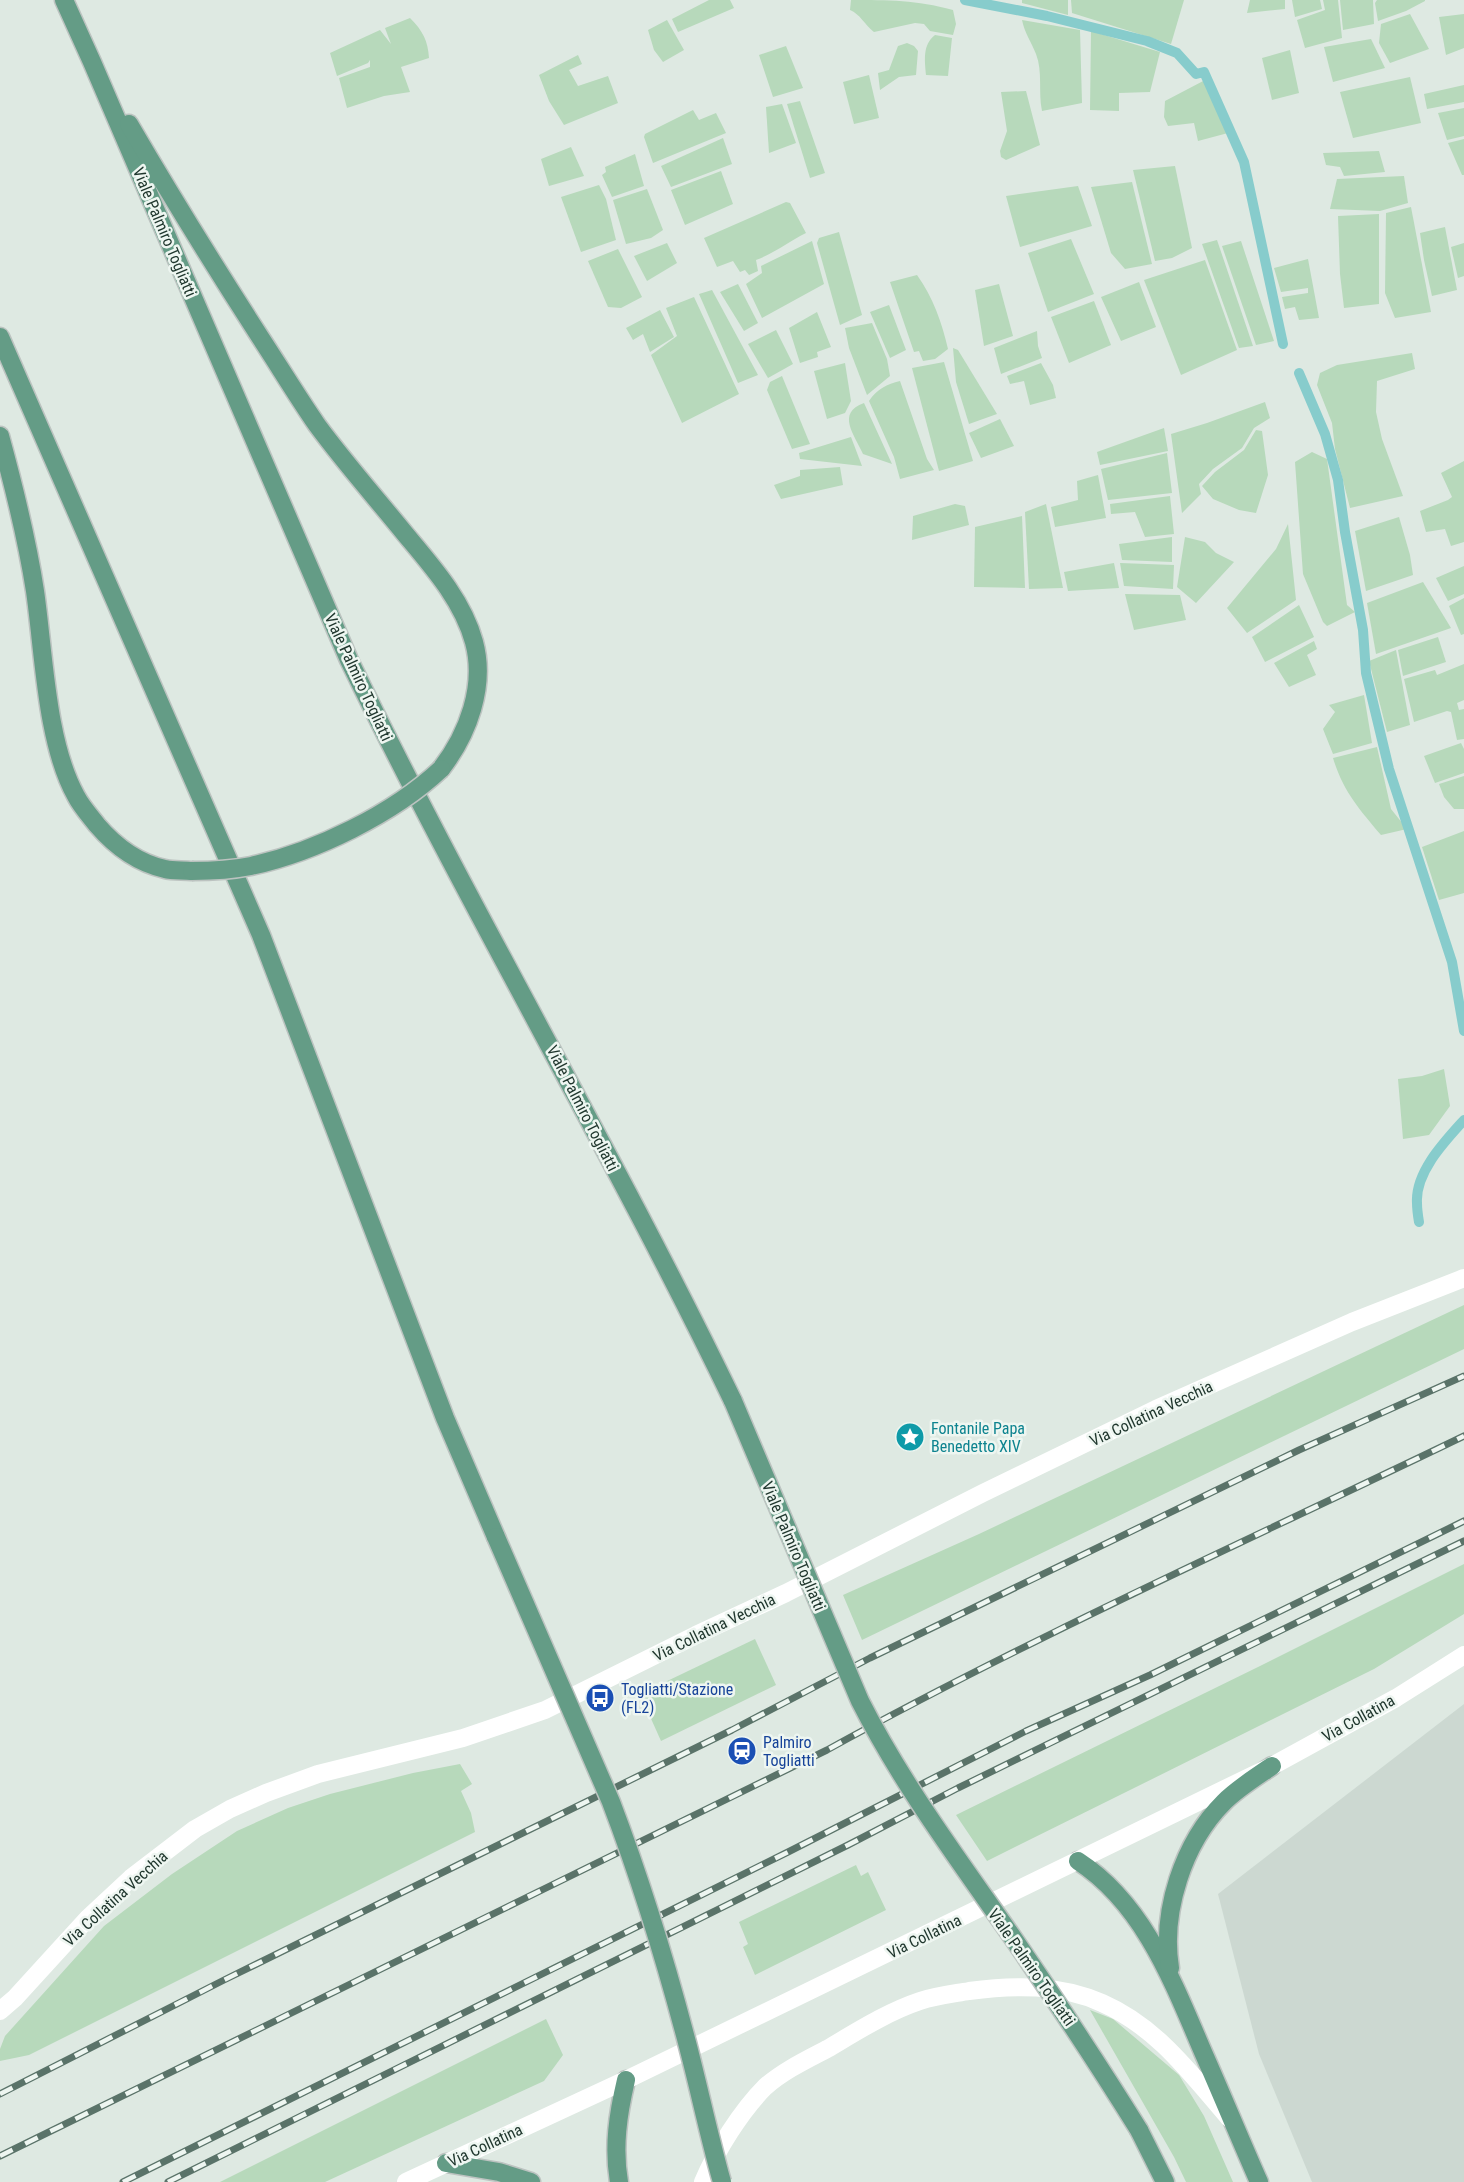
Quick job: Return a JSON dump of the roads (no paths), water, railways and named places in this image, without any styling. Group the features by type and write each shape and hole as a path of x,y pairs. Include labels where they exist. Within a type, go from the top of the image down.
{"main road":[{"name":"Viale Palmiro Togliatti","path":"63,0 92,62 353,670 386,737 586,1113 733,1401 855,1691 872,1726 927,1814 1070,2021 1139,2130 1165,2182"},
{"path":"0,436 14,486 32,572 52,716 63,769 76,797 108,838 117,845 146,863 166,869 192,871 243,867 275,860 305,849 374,816 405,798 441,769 468,724 475,695 477,667 474,641 463,616 432,567 354,472 302,402 197,240 92,62"},
{"path":"0,336 261,935 445,1418 611,1802 631,1855 686,2036 722,2182"},
{"path":"1172,1979 1168,1953 1170,1913 1177,1883 1189,1856 1205,1826 1224,1802 1272,1766"},
{"path":"1078,1861 1118,1893 1137,1919 1172,1979 1259,2182"},
{"path":"619,2182 616,2129 626,2080"},
{"path":"446,2163 499,2172 531,2182"}],"street":[{"name":"Via Collatina Vecchia","path":"0,2011 15,1998 81,1926 131,1878 195,1829 230,1809 266,1792 318,1774 463,1738 546,1710 786,1593 983,1492 1156,1409 1352,1322 1464,1278"},
{"name":"Via Collatina","path":"406,2182 626,2080 1272,1766 1396,1698 1464,1655"},
{"path":"703,2182 714,2158 751,2104 764,2088 781,2075 847,2037 911,2005 938,1996 989,1989 1028,1987 1060,1989 1102,2002 1127,2015 1168,2048 1234,2124"}],"waterway":[{"path":"965,0 1047,16 1147,41 1177,53 1196,74 1204,72 1244,162 1283,344"},
{"path":"1299,373 1325,434 1338,480 1363,630 1366,673 1389,769 1452,962 1464,1031"},
{"path":"1419,1222 1417,1203 1421,1180 1448,1137 1464,1120"}],"railway":[{"path":"0,2094 224,1980 732,1730 870,1658 1299,1450 1464,1376"},
{"path":"0,2156 827,1750 1063,1628 1464,1436"},
{"path":"123,2182 790,1851 1026,1731 1150,1675 1464,1521"},
{"path":"168,2182 848,1845 958,1788 1464,1541"}],"place":[{"name":"Fontanile Papa Benedetto XIV","path":"910,1437"},
{"name":"Togliatti/Stazione (FL2)","path":"600,1698"},
{"name":"Palmiro Togliatti","path":"742,1751"}]}
